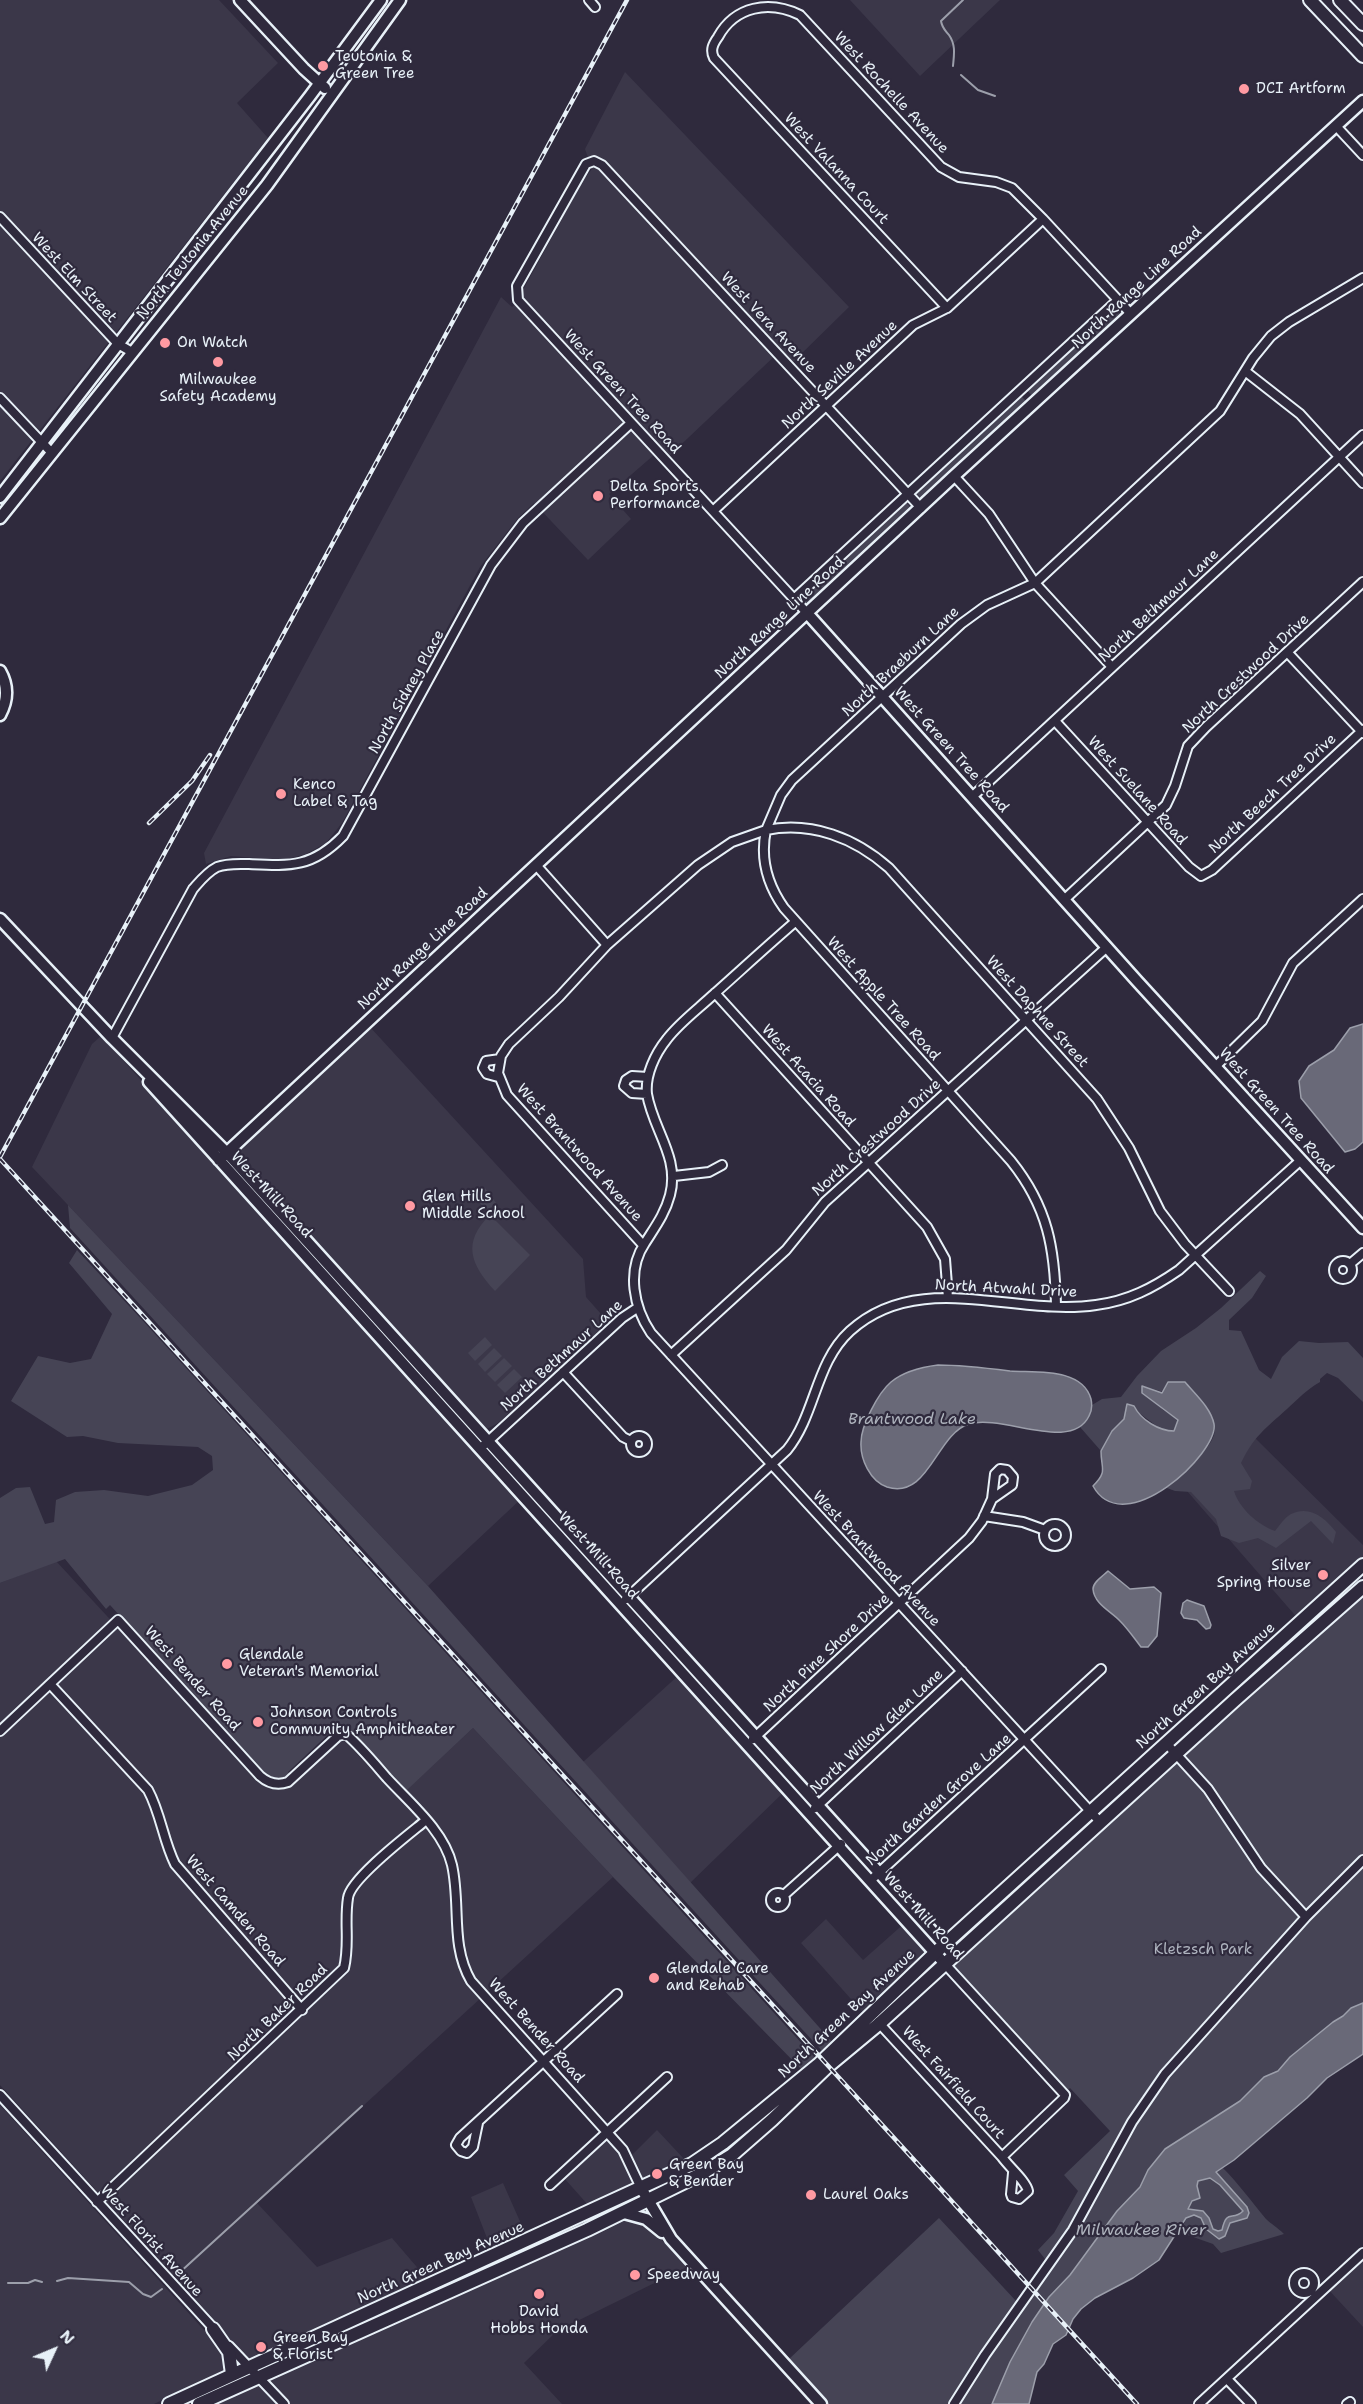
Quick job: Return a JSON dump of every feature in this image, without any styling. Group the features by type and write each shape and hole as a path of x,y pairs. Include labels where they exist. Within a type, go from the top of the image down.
{"main road":[{"path":"1310,0 1363,56"},
{"path":"1340,0 1363,24"},
{"name":"North Green Bay Avenue","path":"169,2404 642,2188 692,2164 723,2143 818,2065 870,2013 1363,1565"},
{"name":"North Green Bay Avenue","path":"199,2404 624,2213 703,2174 732,2155 826,2067 880,2023 1363,1587"},
{"path":"213,2329 229,2352 232,2374"},
{"path":"324,2332 331,2346"},
{"path":"311,2338 318,2352"}],"street":[{"path":"240,0 332,94"},
{"name":"North Teutonia Avenue","path":"0,496 320,84 381,0"},
{"name":"North Teutonia Avenue","path":"0,518 267,185 400,0"},
{"path":"589,0 595,7"},
{"name":"West Rochelle Avenue","path":"712,46 728,21 750,2 774,3 793,9 941,167 959,177 1005,184 1020,194 1131,314"},
{"name":"West Valanna Court","path":"712,46 711,52 714,58 947,308"},
{"name":"North Range Line Road","path":"223,1157 954,476 1363,101"},
{"path":"1336,126 1363,155"},
{"name":"West Green Tree Road","path":"592,161 582,169 517,286 518,300 794,598 1107,947 1361,1223"},
{"name":"West Vera Avenue","path":"592,161 602,165 921,508"},
{"name":"West Elm Street","path":"0,217 118,344 132,352"},
{"name":"North Seville Avenue","path":"713,511 913,325 947,308 1043,219"},
{"name":"North Braeburn Lane","path":"766,830 781,795 792,780 969,617 1000,598 1035,583 1220,411 1245,371 1271,336 1289,322 1363,278"},
{"path":"794,598 909,495 1118,300"},
{"path":"1245,371 1300,414 1363,483"},
{"path":"1022,391 1034,404"},
{"path":"0,398 51,452"},
{"name":"North Sidney Place","path":"112,1038 193,890 206,874 217,867 230,864 286,866 302,864 317,858 343,836 491,565 524,523 631,423"},
{"name":"North Bethmaur Lane","path":"973,796 1363,435"},
{"path":"954,476 989,514 1035,583 1112,667"},
{"name":"North Crestwood Drive","path":"1065,899 1166,805 1188,746 1363,582"},
{"path":"1288,653 1362,731"},
{"path":"0,671 6,691 0,715"},
{"name":"West Suelane Road","path":"1055,721 1189,867 1201,876"},
{"name":"North Beech Tree Drive","path":"1201,876 1212,870 1362,731"},
{"name":"West Daphne Street","path":"766,830 784,828 824,832 855,844 877,857 889,868 1107,1112 1129,1148 1160,1211 1195,1256 1229,1291"},
{"path":"500,1059 486,1061 483,1068 487,1074 498,1077 500,1059 509,1044 559,997 607,945 714,851 766,830"},
{"name":"West Apple Tree Road","path":"766,830 763,856 769,880 777,898 795,922 1021,1173 1036,1199 1048,1228 1054,1257 1056,1306"},
{"path":"536,865 607,945"},
{"path":"1216,1066 1262,1021 1293,963 1363,899"},
{"name":"West Mill Road","path":"0,919 112,1038 154,1089 223,1157 814,1809 848,1838 875,1877"},
{"path":"722,1165 709,1172 674,1176 647,1094 648,1077 660,1050 671,1034 795,922"},
{"name":"North Crestwood Drive","path":"671,1355 786,1250 825,1202 1107,947"},
{"name":"West Acacia Road","path":"715,993 927,1227 945,1259 948,1298"},
{"path":"647,1094 632,1094 624,1086 626,1080 632,1076 648,1077"},
{"name":"West Brantwood Avenue","path":"498,1077 512,1101 643,1245"},
{"name":"North Atwahl Drive","path":"625,1600 771,1466 795,1440 803,1426 825,1365 836,1346 866,1318 893,1305 920,1299 948,1298 1056,1306 1094,1306 1132,1296 1160,1283 1195,1256 1301,1160"},
{"name":"North Bethmaur Lane","path":"484,1444 622,1318 638,1308 634,1290 635,1272 643,1245 662,1218 674,1176"},
{"path":"1350,1264 1363,1253"},
{"name":"West Brantwood Avenue","path":"638,1308 651,1333 1101,1823"},
{"path":"563,1372 623,1437 632,1442"},
{"name":"North Pine Shore Drive","path":"752,1740 969,1538 984,1516 992,1498"},
{"path":"984,1516 1023,1522 1045,1530"},
{"name":"West Bender Road","path":"50,1684 118,1620 264,1779 273,1784 288,1782 343,1733 351,1738 444,1845 451,1862 458,1948 466,1972 478,1990 608,2132 629,2160 671,2239 821,2404"},
{"name":"North Garden Grove Lane","path":"875,1877 1101,1669"},
{"name":"North Willow Glen Lane","path":"814,1809 962,1671"},
{"path":"0,1731 50,1684"},
{"name":"West Camden Road","path":"50,1684 148,1790 158,1807 167,1849 175,1864 302,2010"},
{"path":"1166,1743 1216,1800 1261,1868 1306,1917"},
{"name":"West Mill Road","path":"814,1809 838,1845 875,1877 950,1960 1063,2092 1064,2098 1002,2157"},
{"name":"North Baker Road","path":"98,2202 344,1968 349,1947 346,1917 348,1895 357,1880 425,1821"},
{"path":"784,1895 848,1838"},
{"path":"954,2404 985,2355 1073,2230 1132,2122 1165,2074 1306,1917 1363,1860"},
{"path":"478,2123 617,1994"},
{"name":"West Fairfield Court","path":"870,2013 1002,2157 1013,2173"},
{"path":"550,2185 667,2077"},
{"name":"West Florist Avenue","path":"0,2095 284,2404"},
{"path":"624,2213 646,2219 671,2239"},
{"path":"1199,2404 1313,2293 1363,2253"},
{"path":"1227,2379 1251,2404"}],"shaded area":[{"path":"0,0 219,0 278,63 237,103 268,138 0,481"},
{"path":"850,0 1000,0 920,76"},
{"path":"625,72 849,307 793,362 781,350 669,456 662,448 609,494 631,519 588,560 534,503 518,518 480,567 342,823 326,843 306,854 284,860 231,856 206,864 204,853 501,297 512,307 524,298 523,290 582,182 592,169 585,149"},
{"name":"Glen Hills Middle School","path":"370,1027 583,1259 586,1297 609,1323 498,1423 487,1429 237,1153"},
{"path":"101,1036 521,1499 428,1586 32,1167 92,1044"},
{"path":"1251,1434 1363,1545 1363,1565 1300,1621 1187,1491"},
{"path":"56,1561 266,1786 273,1788 288,1786 337,1742 345,1741 398,1798 473,1728 613,1877 257,2203 317,2267 392,2238 428,2280 248,2366 213,2329 176,2278 0,2085 0,1583"},
{"path":"680,1674 785,1791 690,1883 583,1762"},
{"path":"826,1919 863,1960 907,1921 935,1953 867,2017 801,1943"},
{"path":"0,2105 223,2351 226,2365 221,2372 154,2404 0,2404"},
{"path":"657,2130 685,2160 589,2206 564,2178 603,2141 610,2141 622,2159 632,2155"},
{"path":"503,2183 526,2235 492,2251 471,2197"},
{"path":"624,2217 646,2223 687,2267 557,2331 524,2363 562,2404 212,2404"},
{"path":"1363,2253 1363,2327 1326,2287"}],"green space":[{"path":"1118,305 1125,313 1033,397 1026,389"},
{"path":"1020,395 1028,403 922,499 915,492"},
{"path":"905,501 912,509 807,604 801,597"},
{"path":"485,1188 496,1203 487,1211 474,1200 475,1196"},
{"path":"68,1205 428,1586 834,2044 822,2051 70,1228"},
{"path":"490,1215 530,1255 495,1291 480,1272 473,1253 475,1234"},
{"path":"77,1250 816,2059 802,2070 613,1877 473,1728 406,1791 344,1725 334,1729 288,1772 291,1775 281,1779 271,1778 265,1775 110,1605 106,1609 65,1559 0,1583 0,1498 16,1488 30,1487 45,1524 54,1522 56,1500 75,1492 104,1490 148,1496 192,1485 213,1470 212,1456 198,1447 118,1443 83,1436 67,1437 11,1401 38,1356 70,1363 91,1359 112,1314 69,1263"},
{"path":"1260,1271 1266,1276 1252,1298 1229,1320 1229,1330 1241,1331 1259,1370 1271,1379 1282,1357 1299,1341 1348,1342 1363,1358 1363,1402 1338,1378 1327,1373 1320,1379 1320,1382 1302,1395 1255,1439 1241,1463 1252,1481 1250,1489 1234,1491 1240,1504 1250,1515 1262,1525 1275,1531 1291,1514 1304,1511 1316,1514 1336,1532 1333,1544 1311,1521 1276,1548 1258,1538 1239,1543 1221,1536 1216,1519 1191,1492 1167,1488 1200,1456 1214,1435 1213,1423 1204,1404 1143,1386 1163,1410 1179,1420 1174,1431 1162,1430 1127,1404 1124,1419 1112,1431 1101,1451 1080,1427 1089,1417 1092,1405 1102,1399 1121,1397 1161,1351 1221,1308"},
{"path":"485,1337 492,1345 475,1361 468,1353"},
{"path":"494,1348 502,1356 485,1372 478,1364"},
{"path":"504,1358 512,1366 495,1382 487,1374"},
{"path":"514,1369 522,1377 505,1393 497,1385"},
{"name":"Kletzsch Park","path":"1363,1593 1363,2030 1324,2055 1079,2295 1013,2404 829,2404 789,2359 939,2218 1016,2301 1045,2259 1038,2250 1054,2233 1078,2191 1064,2175 1110,2131 1070,2088 1068,2090 953,1964"},
{"path":"1222,2167 1266,2219 1284,2234 1221,2253 1213,2244 1179,2232 1185,2222 1190,2203 1200,2198 1198,2181 1209,2178"}],"water":[{"path":"1363,1024 1363,1142 1355,1149 1345,1152 1301,1098 1299,1081 1309,1066 1334,1050 1350,1028"},
{"name":"Brantwood Lake","path":"938,1365 1044,1372 1068,1377 1078,1381 1086,1389 1091,1399 1091,1412 1080,1427 1067,1431 1052,1432 983,1422 969,1424 958,1430 948,1440 923,1475 913,1484 901,1488 887,1487 871,1475 864,1462 861,1449 867,1419 881,1394 891,1382 913,1370"},
{"path":"1168,1382 1185,1382 1210,1412 1214,1424 1212,1437 1202,1454 1167,1487 1146,1499 1126,1504 1107,1501 1093,1486 1101,1477 1103,1470 1101,1451 1112,1431 1124,1419 1127,1404 1134,1406 1151,1424 1174,1431 1178,1420 1142,1393 1142,1386 1162,1393"},
{"path":"1108,1571 1130,1589 1154,1587 1161,1593 1157,1636 1148,1647 1141,1647 1094,1594 1093,1586"},
{"path":"1187,1600 1204,1606 1210,1628 1206,1629 1197,1620 1184,1618 1181,1613 1183,1603"},
{"name":"Milwaukee River","path":"1363,2003 1363,2054 1327,2078 1234,2160 1216,2172 1247,2207 1249,2213 1247,2218 1230,2223 1225,2236 1219,2239 1206,2229 1201,2218 1194,2215 1186,2218 1159,2260 1133,2278 1095,2298 1081,2309 1073,2319 1066,2335 1053,2344 1044,2364 1037,2372 1029,2404 992,2404 1010,2362 1032,2322 1117,2211 1140,2187 1148,2170 1165,2149 1240,2101 1264,2077 1278,2071 1290,2057 1351,2008","holes":["1210,2178 1220,2185 1243,2211 1236,2216 1228,2217 1222,2230 1218,2231 1213,2229 1209,2218 1203,2211 1188,2209 1192,2201 1200,2198 1198,2181"]}],"waterway":[{"path":"953,66 953,43 941,21 963,0"},
{"path":"961,75 978,90 995,96"},
{"path":"178,2274 362,2106"},
{"path":"57,2281 68,2278 129,2282 143,2294 151,2297 162,2289"},
{"path":"8,2283 28,2283 35,2280 42,2282"}],"railway":[{"path":"0,1157 627,0"},
{"path":"149,823 192,781 210,755"},
{"path":"0,1159 1137,2404"}],"place":[{"name":"Teutonia & Green Tree","path":"323,66"},
{"name":"DCI Artform","path":"1244,89"},
{"name":"On Watch","path":"165,343"},
{"name":"Milwaukee Safety Academy","path":"218,362"},
{"name":"Delta Sports Performance","path":"598,496"},
{"name":"Kenco Label & Tag","path":"281,794"},
{"name":"Glen Hills Middle School","path":"410,1206"},
{"name":"Silver Spring House","path":"1323,1575"},
{"name":"Glendale Veteran's Memorial","path":"227,1664"},
{"name":"Johnson Controls Community Amphitheater","path":"258,1722"},
{"name":"Glendale Care and Rehab","path":"654,1978"},
{"name":"Green Bay & Bender","path":"657,2174"},
{"name":"Laurel Oaks","path":"811,2195"},
{"name":"Speedway","path":"635,2275"},
{"name":"David Hobbs Honda","path":"539,2294"},
{"name":"Green Bay & Florist","path":"261,2347"}]}
